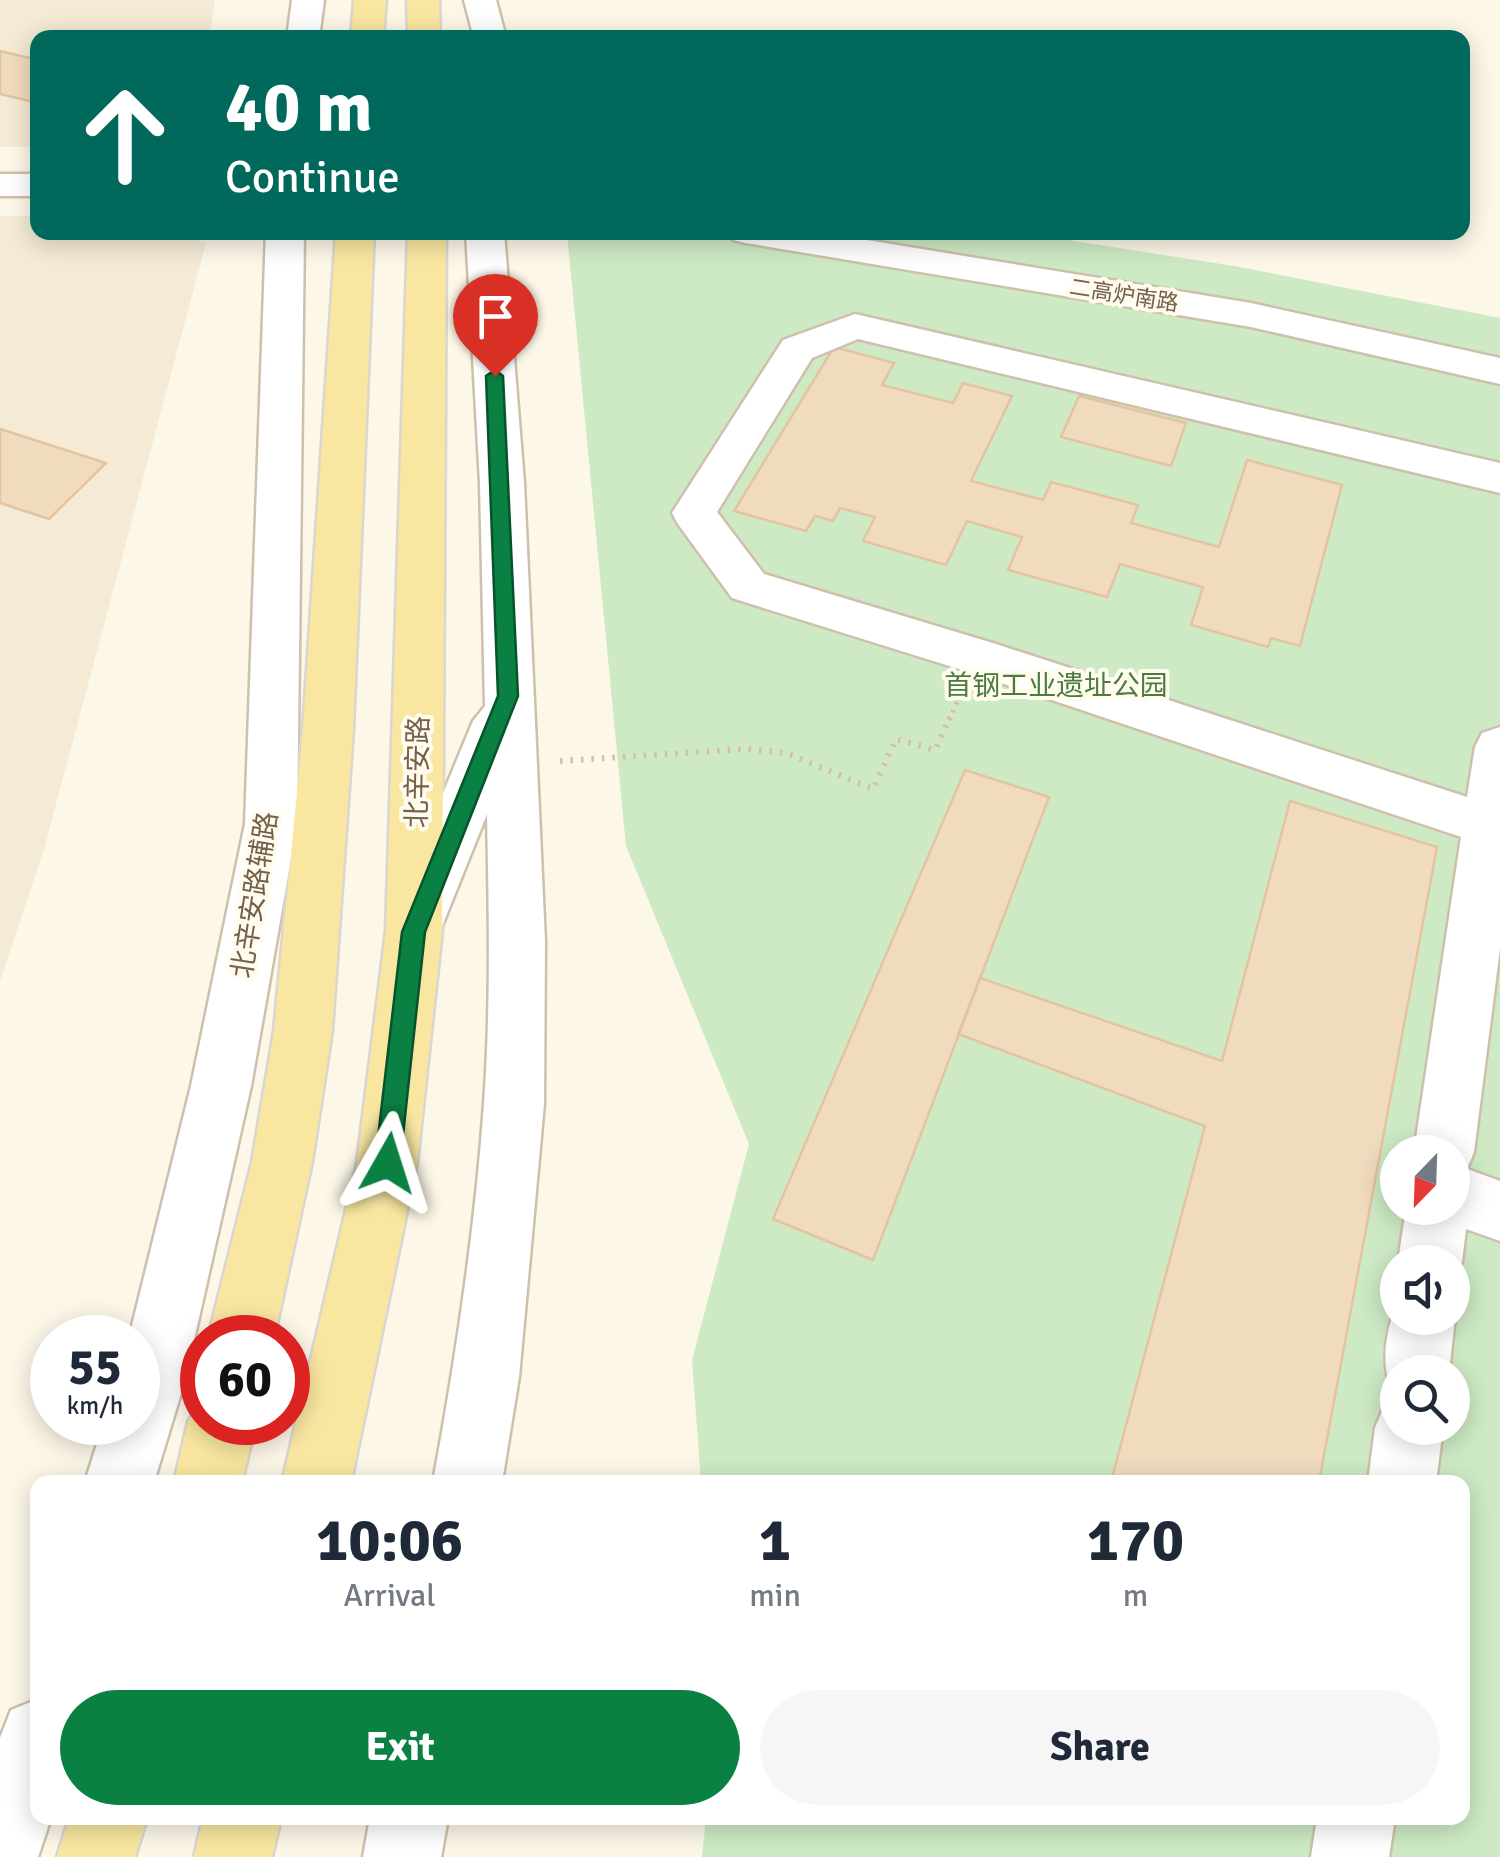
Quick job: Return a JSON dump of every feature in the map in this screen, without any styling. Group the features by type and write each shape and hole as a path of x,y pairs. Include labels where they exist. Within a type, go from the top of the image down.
{"main road":[{"path":"368,30 370,0"},
{"path":"423,0 424,30"},
{"path":"246,1315 282,1162 303,1031 328,730 355,240"},
{"name":"北辛安路","path":"318,1475 388,1163 414,932 426,240"},
{"path":"210,1475 217,1445"},
{"path":"96,1857 106,1825"},
{"path":"233,1857 240,1825"}],"street":[{"path":"304,30 308,0"},
{"path":"480,0 488,30"},
{"path":"0,186 30,185"},
{"name":"北辛安路辅路","path":"121,1475 152,1380 217,1104 271,824 285,240"},
{"path":"469,1475 486,1377 514,1104 516,942 502,483 486,240"},
{"name":"二高炉南路","path":"795,240 1251,315 1500,371"},
{"path":"1488,824 979,657 748,586 694,513 797,349 855,326 1500,478"},
{"path":"414,932 508,696"},
{"path":"271,824 328,730"},
{"path":"1446,1135 1500,748"},
{"path":"1470,1200 1500,1211"},
{"path":"1403,1475 1407,1445"},
{"path":"0,1854 30,1762"},
{"path":"402,1857 408,1825"},
{"path":"1350,1857 1355,1825"}],"path":[{"path":"508,764 746,749 786,753 873,788 896,739 935,750 979,657"}],"shaded area":[{"path":"0,0 215,0 210,30 30,30 30,147 0,147"},
{"path":"0,216 30,216 30,240 197,240 206,243 44,849 0,981"}],"green space":[{"name":"首钢工业遗址公园","path":"568,240 1068,240 1240,267 1500,318 1500,1857 702,1857 705,1825 1470,1825 1470,1475 700,1475 692,1360 749,1144 626,846"}],"building":[{"path":"0,51 30,58 30,101 0,94"},
{"path":"834,347 894,363 882,385 953,403 963,383 1012,396 971,481 1043,500 1051,482 1138,505 1131,523 1219,547 1247,460 1342,485 1300,646 1271,638 1268,647 1191,625 1203,587 1120,564 1107,597 1008,570 1022,537 967,521 946,565 863,541 875,517 840,508 833,521 815,516 806,531 734,511"},
{"path":"1079,396 1186,423 1171,466 1061,437"},
{"path":"0,429 106,463 49,519 0,503"},
{"path":"965,770 1049,797 873,1260 773,1219"},
{"path":"1290,801 1437,847 1383,1135 1380,1135 1380,1154 1320,1475 1113,1475 1205,1126 958,1034 980,978 1222,1061"}],"route":[{"path":"388,1163 414,932 508,696 495,376"}]}
